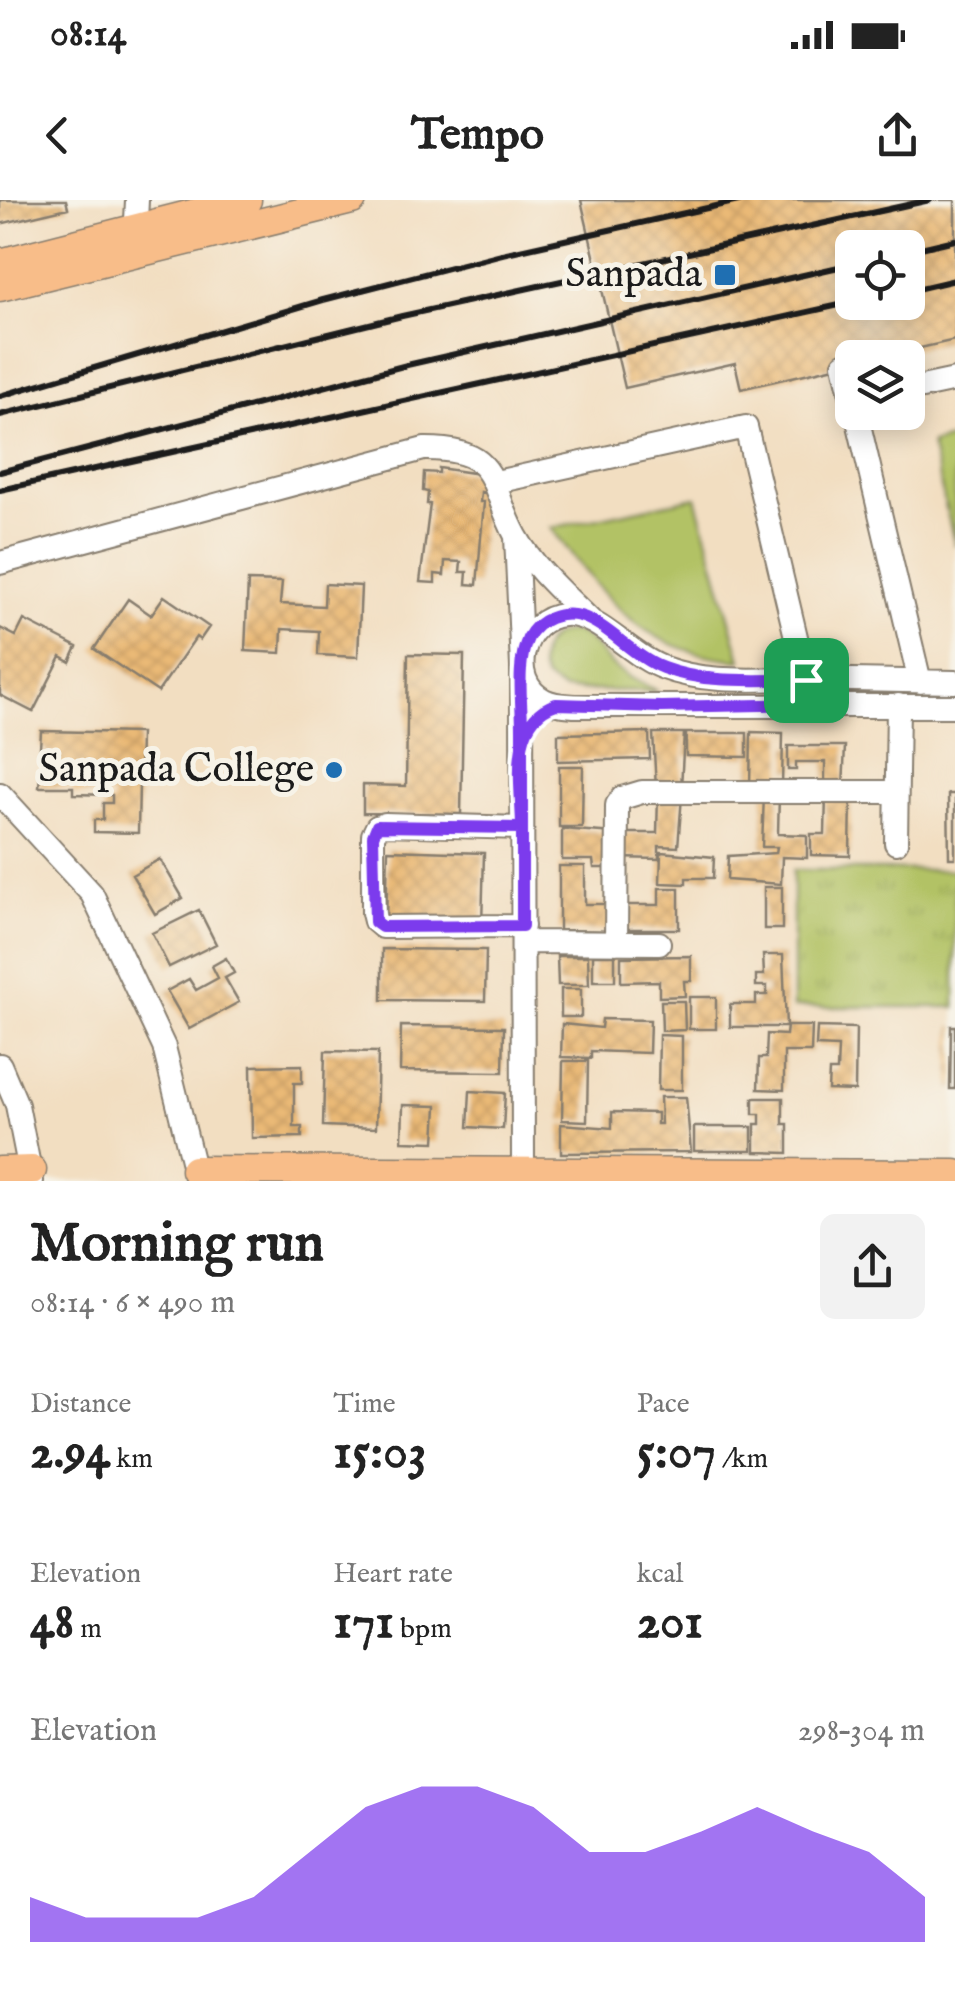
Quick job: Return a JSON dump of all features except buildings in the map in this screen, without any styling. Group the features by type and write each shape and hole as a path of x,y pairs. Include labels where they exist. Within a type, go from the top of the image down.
{"main road":[{"path":"0,262 247,200"},
{"path":"0,287 136,227 352,200"},
{"path":"0,1170 32,1176"},
{"path":"196,1175 955,1174"}],"street":[{"path":"925,386 955,380"},
{"path":"496,482 746,427 806,680 806,704"},
{"path":"860,430 920,682"},
{"path":"0,562 424,449 455,448 474,459 496,482 516,537 522,666 524,1172"},
{"path":"516,537 590,620 662,668 710,679 955,682"},
{"path":"590,620 562,614 548,618 530,635 522,666 541,699 556,704 661,707 955,706"},
{"path":"661,707 672,698 674,688 662,668"},
{"path":"522,742 533,715 556,704"},
{"path":"896,842 898,705"},
{"path":"616,943 617,805 622,798 642,792 896,792"},
{"path":"0,794 92,894 164,1046 196,1175"},
{"path":"522,828 377,826 373,836 375,922 382,927 659,943"},
{"path":"0,1065 17,1105 32,1176"}],"green space":[{"path":"955,438 955,546 931,444"},
{"path":"696,497 741,660 677,647 652,634 610,600 551,528"},
{"path":"571,631 586,638 621,672 658,691 563,690 546,679 541,670 543,649 551,638"},
{"path":"793,870 955,870 955,1007 793,1007"}],"railway":[{"path":"0,396 323,300 502,254 743,200"},
{"path":"0,415 402,316 930,200"},
{"path":"925,247 955,240"},
{"path":"0,472 407,365 835,268"},
{"path":"925,287 955,280"},
{"path":"0,490 835,306"}],"place":[{"name":"Sanpada","path":"725,275"},
{"name":"Sanpada College","path":"334,770"}],"route":[{"path":"806,680 710,679 662,668 590,620 562,614 548,618 530,635 522,666 522,742 522,828 522,926 382,927 375,922 373,836 377,826 522,828 522,742 533,715 542,708 556,704 806,704 806,680"}]}
